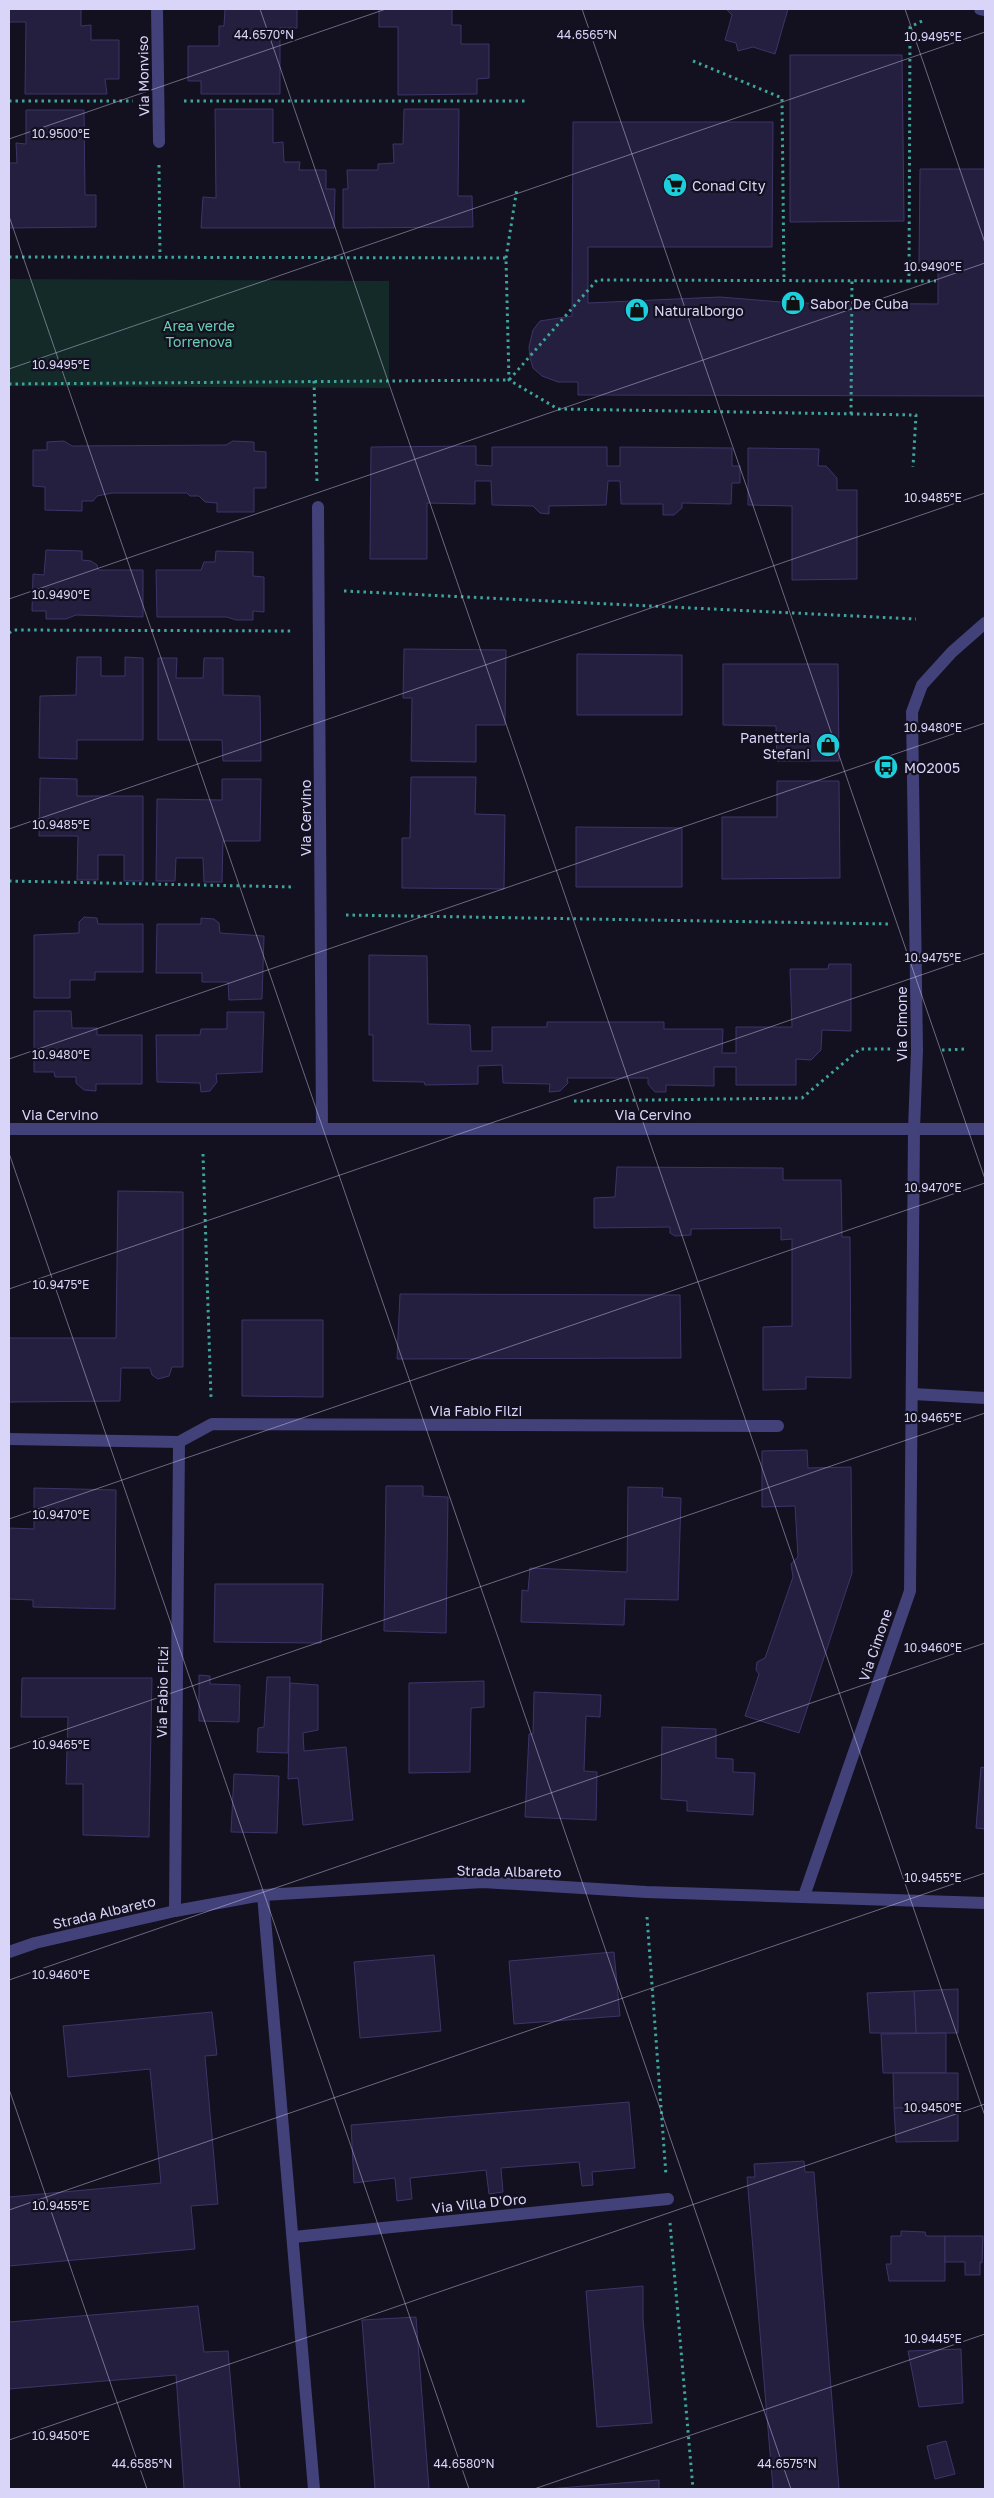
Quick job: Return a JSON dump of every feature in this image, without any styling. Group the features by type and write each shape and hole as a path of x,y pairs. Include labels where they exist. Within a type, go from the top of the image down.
{"street":[{"name":"Via Monviso","path":"157,9 159,142"},
{"path":"980,9 985,10"},
{"name":"Via Cervino","path":"318,506 322,1129"},
{"name":"Via Cimone","path":"804,1896 910,1590 914,1129 917,1050 912,712 922,685 952,652 985,623"},
{"name":"Via Cervino","path":"9,1128 985,1129"},
{"path":"913,1394 985,1398"},
{"name":"Via Fabio Filzi","path":"9,1439 179,1442 212,1424 778,1426"},
{"name":"Via Fabio Filzi","path":"175,1912 179,1442"},
{"name":"Strada Albareto","path":"9,1952 35,1944 175,1912 263,1895 483,1882 646,1892 985,1903"},
{"path":"263,1895 294,2237 314,2489"},
{"name":"Via Villa D'Oro","path":"294,2237 668,2198"}],"path":[{"path":"909,281 910,27 922,21"},
{"path":"692,62 782,98 784,280"},
{"path":"9,102 526,101"},
{"path":"159,142 160,257"},
{"path":"509,380 506,258 518,188"},
{"path":"9,257 506,258"},
{"path":"509,380 597,280 936,281"},
{"path":"851,414 852,280"},
{"path":"9,384 509,380 558,409 916,415 913,467"},
{"path":"314,382 318,506"},
{"path":"319,590 916,619"},
{"path":"9,633 14,630 319,631"},
{"path":"9,881 320,887"},
{"path":"320,915 916,924"},
{"path":"567,1101 802,1098 860,1049 967,1050"},
{"path":"202,1129 212,1424"}],"green space":[{"name":"Area verde Torrenova","path":"9,279 389,281 389,388 9,386"}],"building":[{"path":"9,9 81,9 81,26 91,25 91,40 119,40 119,79 105,79 107,94 25,94 26,22 9,22"},
{"path":"225,9 297,9 297,28 280,28 280,94 201,94 201,81 188,81 188,46 219,46 219,26 224,26"},
{"path":"379,9 452,9 452,25 461,25 461,44 489,44 489,78 477,79 477,94 398,95 398,27 379,27"},
{"path":"726,9 788,9 775,54 753,47 738,51 736,43 725,40 732,15"},
{"path":"790,55 902,55 904,221 790,222"},
{"path":"215,109 273,109 273,143 283,142 284,162 300,162 299,170 326,170 326,189 335,189 334,228 201,228 203,197 216,198"},
{"path":"404,109 459,109 458,196 472,196 473,227 343,228 343,189 348,189 347,170 378,170 378,164 394,163 393,144 403,144"},
{"path":"26,110 84,110 85,195 96,195 96,227 9,228 9,163 17,163 16,143 26,144"},
{"path":"573,122 773,122 772,247 588,247 588,303 720,297 793,303 938,304 938,264 919,264 920,169 985,169 985,396 578,395 578,382 558,382 542,376 533,368 530,358 529,347 533,330 540,321 572,316"},
{"path":"64,441 72,446 226,445 233,441 254,442 254,451 266,452 266,488 254,488 254,512 217,512 217,503 205,502 199,496 190,496 187,493 112,493 97,496 93,501 82,501 82,511 45,510 45,487 33,486 33,450 47,450 47,442"},
{"path":"476,446 476,465 492,466 492,447 607,447 607,466 620,466 620,447 732,448 732,466 740,466 740,483 732,483 731,504 682,503 682,508 674,515 663,515 663,504 621,504 620,481 608,481 606,505 549,506 549,514 540,513 533,506 492,505 491,481 475,481 475,504 427,503 427,559 370,559 371,447"},
{"path":"748,448 819,449 818,466 826,466 837,478 837,490 857,490 857,579 792,580 792,506 748,505"},
{"path":"46,550 82,551 82,560 91,561 97,565 98,570 143,570 143,617 76,615 66,619 46,619 46,611 32,611 33,574 44,575"},
{"path":"216,551 253,552 253,576 264,577 264,612 253,611 253,620 236,620 227,617 157,617 156,570 201,570 204,562 215,562"},
{"path":"404,649 506,650 505,725 476,725 476,762 411,761 412,698 403,698"},
{"path":"577,654 682,655 682,715 577,715"},
{"path":"77,657 101,657 101,676 125,676 125,657 143,658 143,740 77,740 77,759 39,758 40,696 76,695"},
{"path":"158,658 177,658 176,678 203,678 204,658 223,658 223,695 260,696 261,761 223,761 222,740 158,740"},
{"path":"723,664 838,664 839,761 777,761 776,726 723,725"},
{"path":"411,777 476,777 475,814 505,815 504,889 402,888 402,838 410,838"},
{"path":"40,778 77,779 77,796 143,796 143,881 124,881 124,855 98,855 98,880 77,880 78,836 39,836"},
{"path":"222,779 261,779 260,841 223,841 222,882 204,882 203,858 176,858 175,881 156,881 157,799 222,800"},
{"path":"777,781 839,781 840,878 722,879 722,817 777,817"},
{"path":"576,827 682,828 682,887 576,887"},
{"path":"84,917 97,918 98,924 143,924 143,972 95,972 95,980 70,980 70,998 34,998 34,935 79,933 79,922"},
{"path":"201,918 214,919 219,923 220,933 264,936 262,999 229,1000 228,982 202,982 202,973 156,973 157,924 201,924"},
{"path":"369,955 427,956 428,1024 470,1025 471,1051 492,1051 492,1027 547,1027 547,1022 664,1022 664,1029 723,1029 722,1053 736,1053 736,1027 792,1027 790,969 828,969 829,964 851,964 851,1031 822,1030 821,1050 811,1060 796,1059 796,1085 736,1085 736,1067 714,1067 714,1086 666,1085 666,1092 655,1092 648,1084 648,1078 567,1078 568,1083 560,1091 549,1092 550,1084 503,1083 502,1065 478,1066 478,1084 425,1085 424,1082 373,1081 373,1035 369,1035"},
{"path":"34,1011 71,1011 72,1028 97,1028 97,1035 142,1035 142,1084 96,1084 96,1091 84,1090 76,1083 76,1077 55,1077 54,1072 34,1072"},
{"path":"227,1012 264,1012 262,1072 216,1074 217,1082 210,1091 201,1092 200,1083 157,1082 156,1035 200,1035 201,1029 227,1029"},
{"path":"617,1167 783,1168 783,1180 841,1180 842,1237 850,1237 851,1378 806,1377 806,1389 763,1390 763,1327 792,1326 792,1239 781,1240 781,1228 691,1229 691,1235 675,1236 670,1233 670,1227 594,1228 594,1198 615,1197"},
{"path":"118,1191 183,1192 183,1367 172,1367 169,1376 158,1379 152,1375 150,1368 121,1368 120,1401 9,1402 9,1338 116,1338"},
{"path":"400,1294 680,1295 681,1358 397,1359"},
{"path":"242,1320 323,1320 323,1397 242,1396"},
{"path":"807,1450 808,1468 851,1467 852,1573 799,1733 745,1716 759,1674 756,1670 757,1662 765,1658 793,1577 791,1564 798,1557 795,1506 762,1507 762,1451"},
{"path":"386,1486 423,1486 423,1496 448,1497 446,1633 384,1631"},
{"path":"628,1487 663,1488 662,1497 681,1498 678,1600 625,1599 624,1625 521,1622 522,1590 528,1591 530,1568 627,1572"},
{"path":"34,1488 116,1490 115,1609 33,1607 33,1600 9,1599 9,1528 34,1529"},
{"path":"215,1584 323,1584 321,1643 214,1642"},
{"path":"199,1675 210,1676 210,1684 240,1685 239,1722 199,1721"},
{"path":"267,1677 290,1677 288,1753 257,1752 258,1728 264,1727"},
{"path":"22,1678 152,1678 149,1837 83,1835 83,1784 66,1784 68,1717 21,1717"},
{"path":"484,1681 484,1707 471,1708 470,1772 409,1773 409,1683"},
{"path":"290,1683 318,1685 318,1730 303,1733 304,1751 346,1747 353,1820 303,1825 298,1778 288,1779"},
{"path":"534,1692 601,1695 600,1717 586,1716 584,1771 597,1772 596,1820 525,1817 529,1734 533,1734"},
{"path":"662,1727 716,1729 716,1758 733,1759 733,1772 755,1773 753,1815 687,1811 687,1801 661,1799"},
{"path":"981,1767 985,1768 985,1829 976,1828"},
{"path":"234,1774 279,1776 277,1833 231,1832"},
{"path":"614,1952 620,2016 514,2024 509,1961"},
{"path":"434,1955 441,2031 360,2038 354,1962"},
{"path":"958,1989 958,2033 916,2033 914,1991"},
{"path":"914,1991 916,2033 870,2033 867,1993"},
{"path":"212,2012 217,2055 205,2056 218,2204 191,2206 195,2249 9,2266 9,2197 161,2183 150,2069 68,2077 63,2026"},
{"path":"946,2033 946,2073 883,2073 881,2034"},
{"path":"893,2073 958,2073 958,2107 894,2108"},
{"path":"629,2102 635,2168 592,2172 593,2185 582,2186 579,2162 501,2168 503,2192 489,2194 486,2170 410,2178 412,2199 397,2201 395,2178 354,2183 351,2125"},
{"path":"958,2107 958,2141 896,2142 894,2108"},
{"path":"804,2161 805,2172 814,2172 839,2489 773,2489 747,2177 755,2177 754,2164"},
{"path":"901,2231 925,2232 926,2236 945,2236 945,2281 889,2281 886,2264 891,2264 891,2236 901,2236"},
{"path":"945,2236 983,2236 980,2275 965,2275 965,2262 945,2262"},
{"path":"643,2286 643,2319 652,2423 597,2427 586,2291"},
{"path":"198,2306 204,2352 228,2351 240,2489 184,2489 176,2375 9,2389 9,2322"},
{"path":"416,2317 429,2489 375,2489 362,2320"},
{"path":"961,2349 963,2403 919,2407 908,2351"},
{"path":"946,2441 955,2474 935,2479 927,2446"},
{"path":"659,2480 659,2489 547,2489"}],"place":[{"name":"Conad City","path":"675,185"},
{"name":"Sabor De Cuba","path":"793,303"},
{"name":"Naturalborgo","path":"637,310"},
{"name":"Panetteria Stefani","path":"828,745"},
{"name":"MO2005","path":"886,767"}]}
